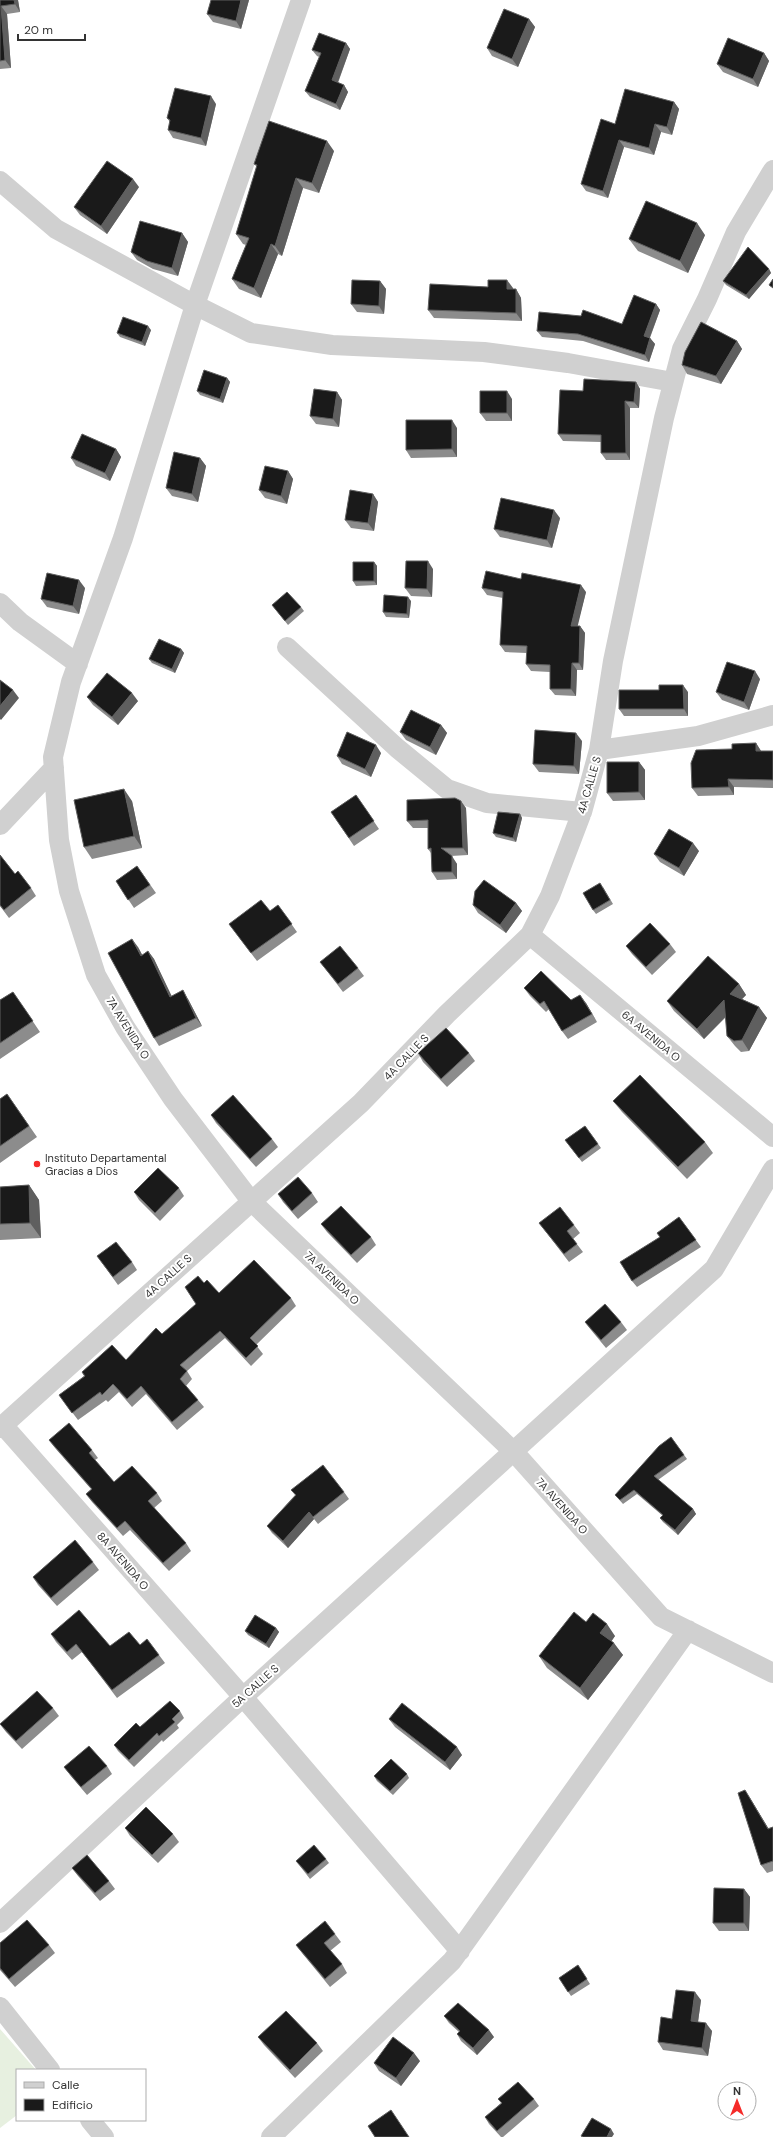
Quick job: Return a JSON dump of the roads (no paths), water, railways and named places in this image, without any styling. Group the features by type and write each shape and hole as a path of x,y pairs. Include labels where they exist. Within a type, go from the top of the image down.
{"street":[{"name":"7A AVENIDA O","path":"301,0 194,305 123,538 71,682 52,757 59,840 69,891 96,975 126,1026 173,1099 251,1201 514,1452 661,1617 773,1673"},
{"path":"599,750 613,662 664,418 682,349 707,299 736,232 773,170"},
{"path":"0,181 56,229 194,305 251,333 332,345 484,352 568,363 673,382"},
{"path":"0,603 20,622 78,664"},
{"path":"287,648 397,748 447,789 487,803 582,812"},
{"name":"4A CALLE S","path":"1,1426 361,1103 447,1014 530,935 550,896 582,812 599,750 698,736 773,714"},
{"path":"0,825 54,768"},
{"name":"6A AVENIDA O","path":"530,935 773,1137"},
{"name":"5A CALLE S","path":"0,1923 243,1697 714,1269 773,1169"},
{"name":"8A AVENIDA O","path":"1,1426 243,1697 460,1951"},
{"path":"271,2137 452,1961 688,1630"},
{"path":"0,2007 49,2069"},
{"path":"91,2121 104,2137"}],"place":[{"name":"Instituto Departamental Gracias a Dios","path":"37,1164"}]}
